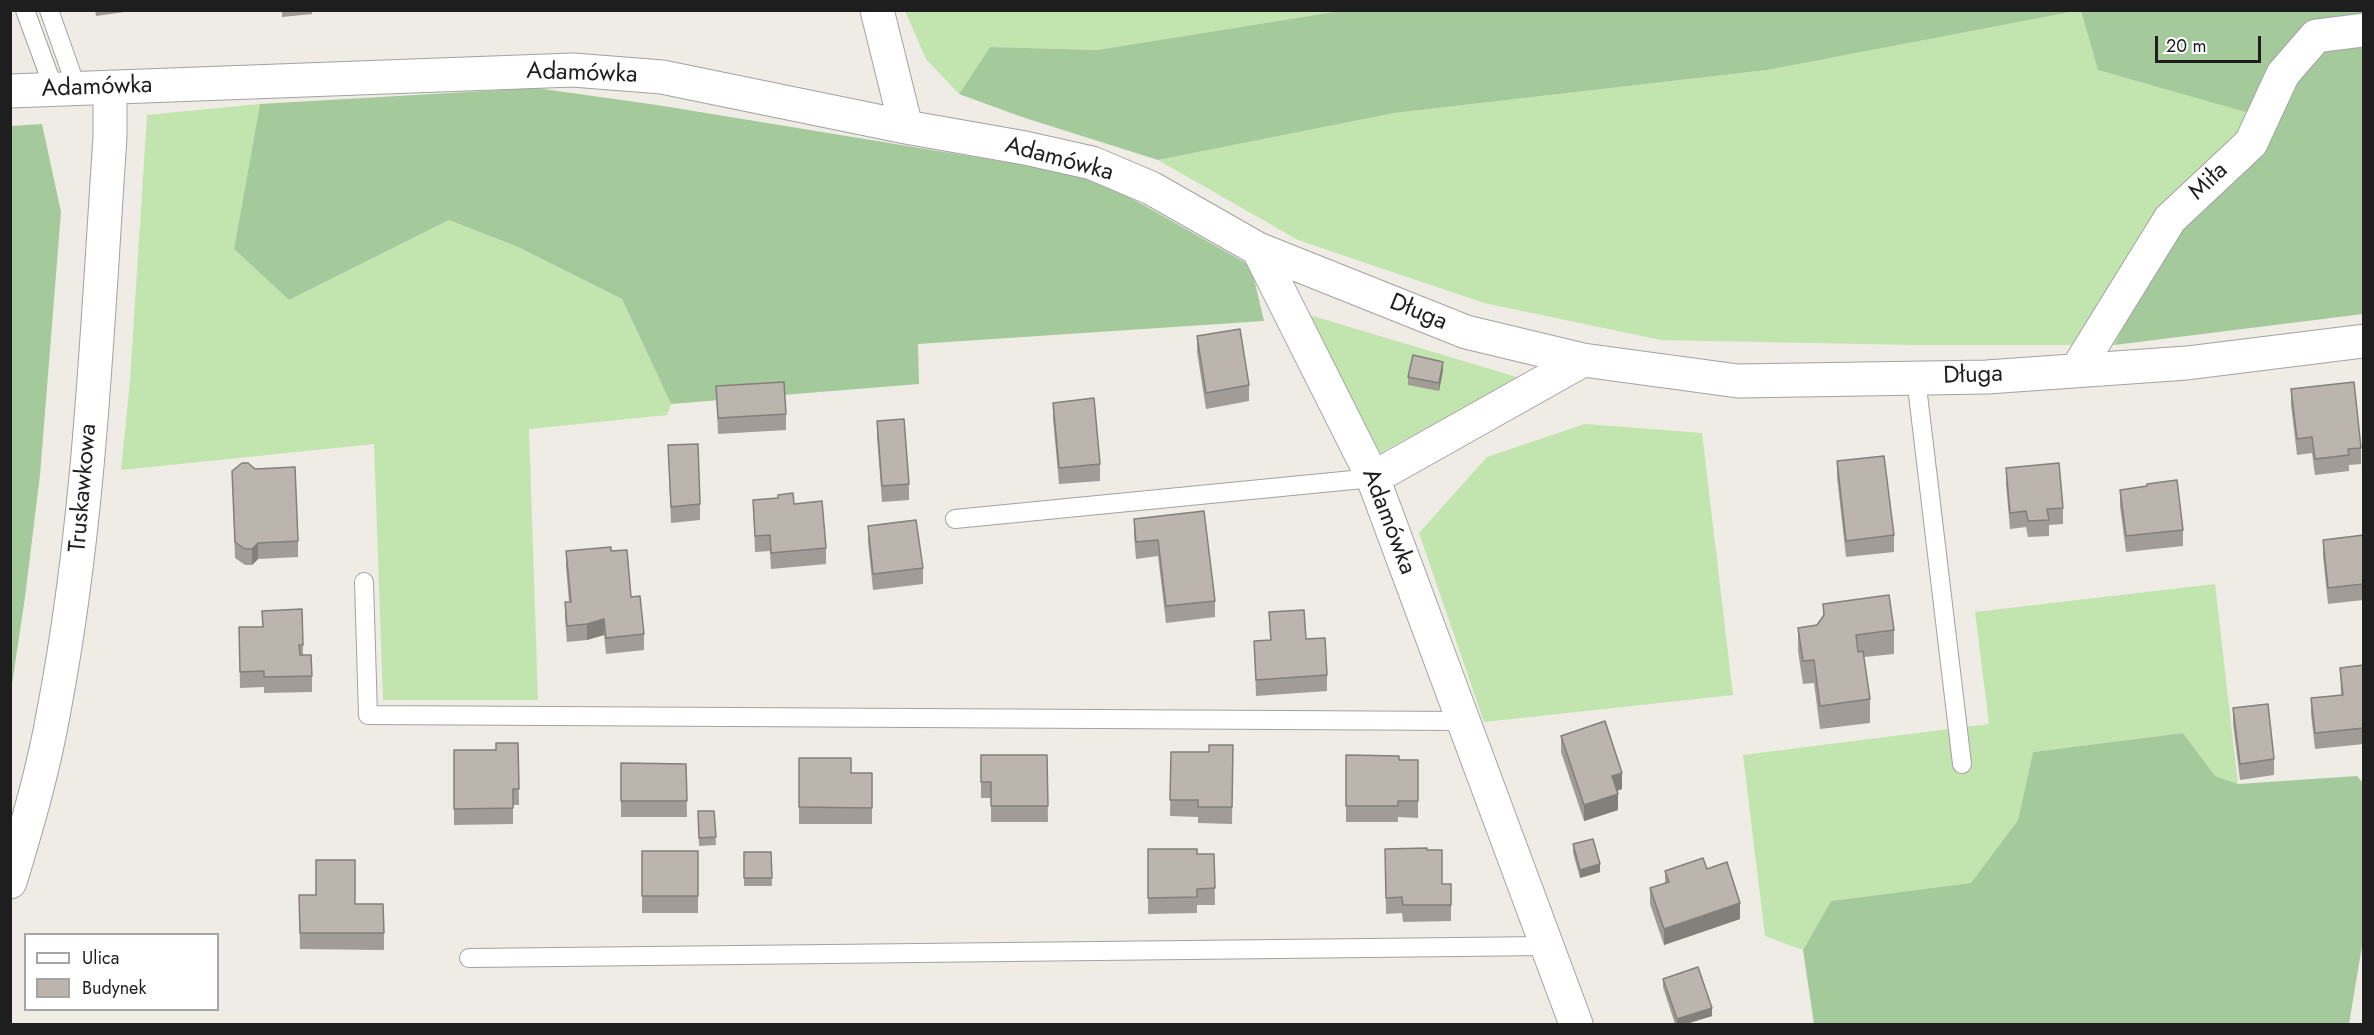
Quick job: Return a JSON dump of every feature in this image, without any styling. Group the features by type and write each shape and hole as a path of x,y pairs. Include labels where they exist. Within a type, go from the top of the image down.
{"street":[{"path":"877,10 906,127"},
{"name":"Miła","path":"2076,371 2170,219 2251,143 2283,74 2316,36 2364,30"},
{"name":"Adamówka","path":"10,91 573,70 662,77 1092,163 1151,188 1258,249 1373,478 1576,1024"},
{"name":"Truskawkowa","path":"10,882 54,712 74,594 87,474 110,137 110,87"},
{"name":"Długa","path":"1258,249 1466,332 1583,360 1738,381 1987,377 2187,363 2364,341"},
{"path":"1373,478 1583,360"}],"lane":[{"path":"25,10 65,89"},
{"path":"49,10 65,89"},
{"path":"1916,378 1962,764"},
{"path":"955,519 1373,478"},
{"path":"364,582 368,716 1464,721"},
{"path":"469,958 1547,946"}],"green space":[{"path":"2075,10 2081,11 2098,70 2253,113 2172,230 2114,345 1913,345 1661,340 1484,303 1298,240 1158,160 1394,113 1767,70"},
{"path":"905,11 1340,11 1097,50 990,47 959,94 926,59"},
{"path":"1340,11 2075,11 1767,70 1394,113 1158,160 1022,117 959,94 990,47 1097,50"},
{"path":"2081,11 2363,11 2363,314 2114,345 2172,230 2253,114 2098,70"},
{"path":"536,88 657,105 1030,166 1096,181 1140,203 1251,266 1264,321 918,344 919,384 671,404 622,299 518,247 449,220 289,300 234,249 260,104"},
{"path":"260,104 234,249 289,300 449,220 518,247 622,299 671,404 667,415 529,429 538,700 383,700 374,444 121,470 130,381 147,115"},
{"path":"42,124 61,212 40,475 11,691 11,126"},
{"path":"1306,314 1520,378 1380,453"},
{"path":"1585,424 1702,433 1733,695 1484,722 1419,533 1487,457"},
{"path":"2215,584 2238,784 2215,776 2183,733 2033,752 2018,820 1971,883 1831,901 1803,950 1765,936 1743,755 1989,724 1975,612"},
{"path":"2183,733 2215,776 2238,784 2357,776 2363,783 2363,940 2349,1024 1814,1024 1803,950 1831,901 1971,883 2018,820 2033,752"}],"building":[{"path":"1240,329 1249,385 1206,393 1197,336"},
{"path":"1413,355 1443,362 1439,383 1408,377"},
{"path":"784,382 786,414 718,418 716,386"},
{"path":"2354,382 2361,448 2348,449 2349,455 2315,459 2312,437 2297,439 2291,389"},
{"path":"1094,398 1100,464 1059,468 1053,403"},
{"path":"904,419 909,484 882,486 877,421"},
{"path":"698,444 700,504 671,507 668,445"},
{"path":"1884,456 1894,535 1846,541 1837,461"},
{"path":"242,463 248,463 255,469 295,467 298,541 258,543 252,549 245,549 235,542 232,471"},
{"path":"2059,463 2063,508 2047,509 2049,520 2028,521 2026,511 2010,513 2006,468"},
{"path":"2177,480 2183,530 2126,536 2120,490"},
{"path":"793,493 794,504 822,501 826,548 771,553 770,535 755,536 753,500 778,498 778,495"},
{"path":"1204,511 1215,601 1166,606 1158,540 1136,542 1134,519"},
{"path":"916,520 923,568 873,574 868,526"},
{"path":"2364,535 2363,584 2328,588 2323,540"},
{"path":"611,547 611,551 627,550 631,597 640,596 644,634 606,638 604,619 567,626 565,602 571,602 566,551"},
{"path":"1889,595 1894,630 1856,635 1858,652 1863,651 1870,699 1820,706 1814,660 1803,661 1798,628 1817,625 1824,615 1823,604"},
{"path":"302,609 303,645 299,645 300,655 311,655 312,676 264,677 264,671 240,672 239,627 263,627 262,611"},
{"path":"1304,610 1306,639 1325,638 1327,675 1256,680 1254,641 1271,640 1269,612"},
{"path":"2364,665 2364,728 2315,733 2311,698 2343,695 2340,668"},
{"path":"2268,704 2274,759 2240,764 2233,708"},
{"path":"1605,721 1622,773 1612,776 1618,794 1584,805 1561,736"},
{"path":"496,743 518,743 519,789 513,789 513,808 454,809 454,750 496,750"},
{"path":"1209,745 1233,745 1232,807 1198,807 1198,800 1170,800 1171,752 1209,752"},
{"path":"981,755 1047,755 1048,806 991,806 991,782 981,782"},
{"path":"1346,755 1399,756 1399,760 1418,760 1418,801 1398,801 1398,806 1346,806"},
{"path":"799,758 851,758 851,773 872,773 872,808 799,807"},
{"path":"621,763 686,764 687,801 621,801"},
{"path":"698,811 714,811 716,837 699,838"},
{"path":"1593,839 1600,864 1580,870 1573,844"},
{"path":"1427,848 1427,850 1442,850 1442,884 1451,884 1451,905 1403,905 1402,897 1386,898 1385,849"},
{"path":"1148,849 1197,849 1197,854 1214,854 1215,888 1197,889 1197,897 1148,898"},
{"path":"642,851 698,851 698,896 642,896"},
{"path":"744,852 771,852 772,878 744,878"},
{"path":"1703,858 1707,869 1727,862 1740,903 1664,929 1650,888 1669,882 1665,871"},
{"path":"316,860 355,860 355,904 383,904 384,933 300,933 299,895 316,895"},
{"path":"1698,967 1712,1008 1677,1019 1663,979"}]}
